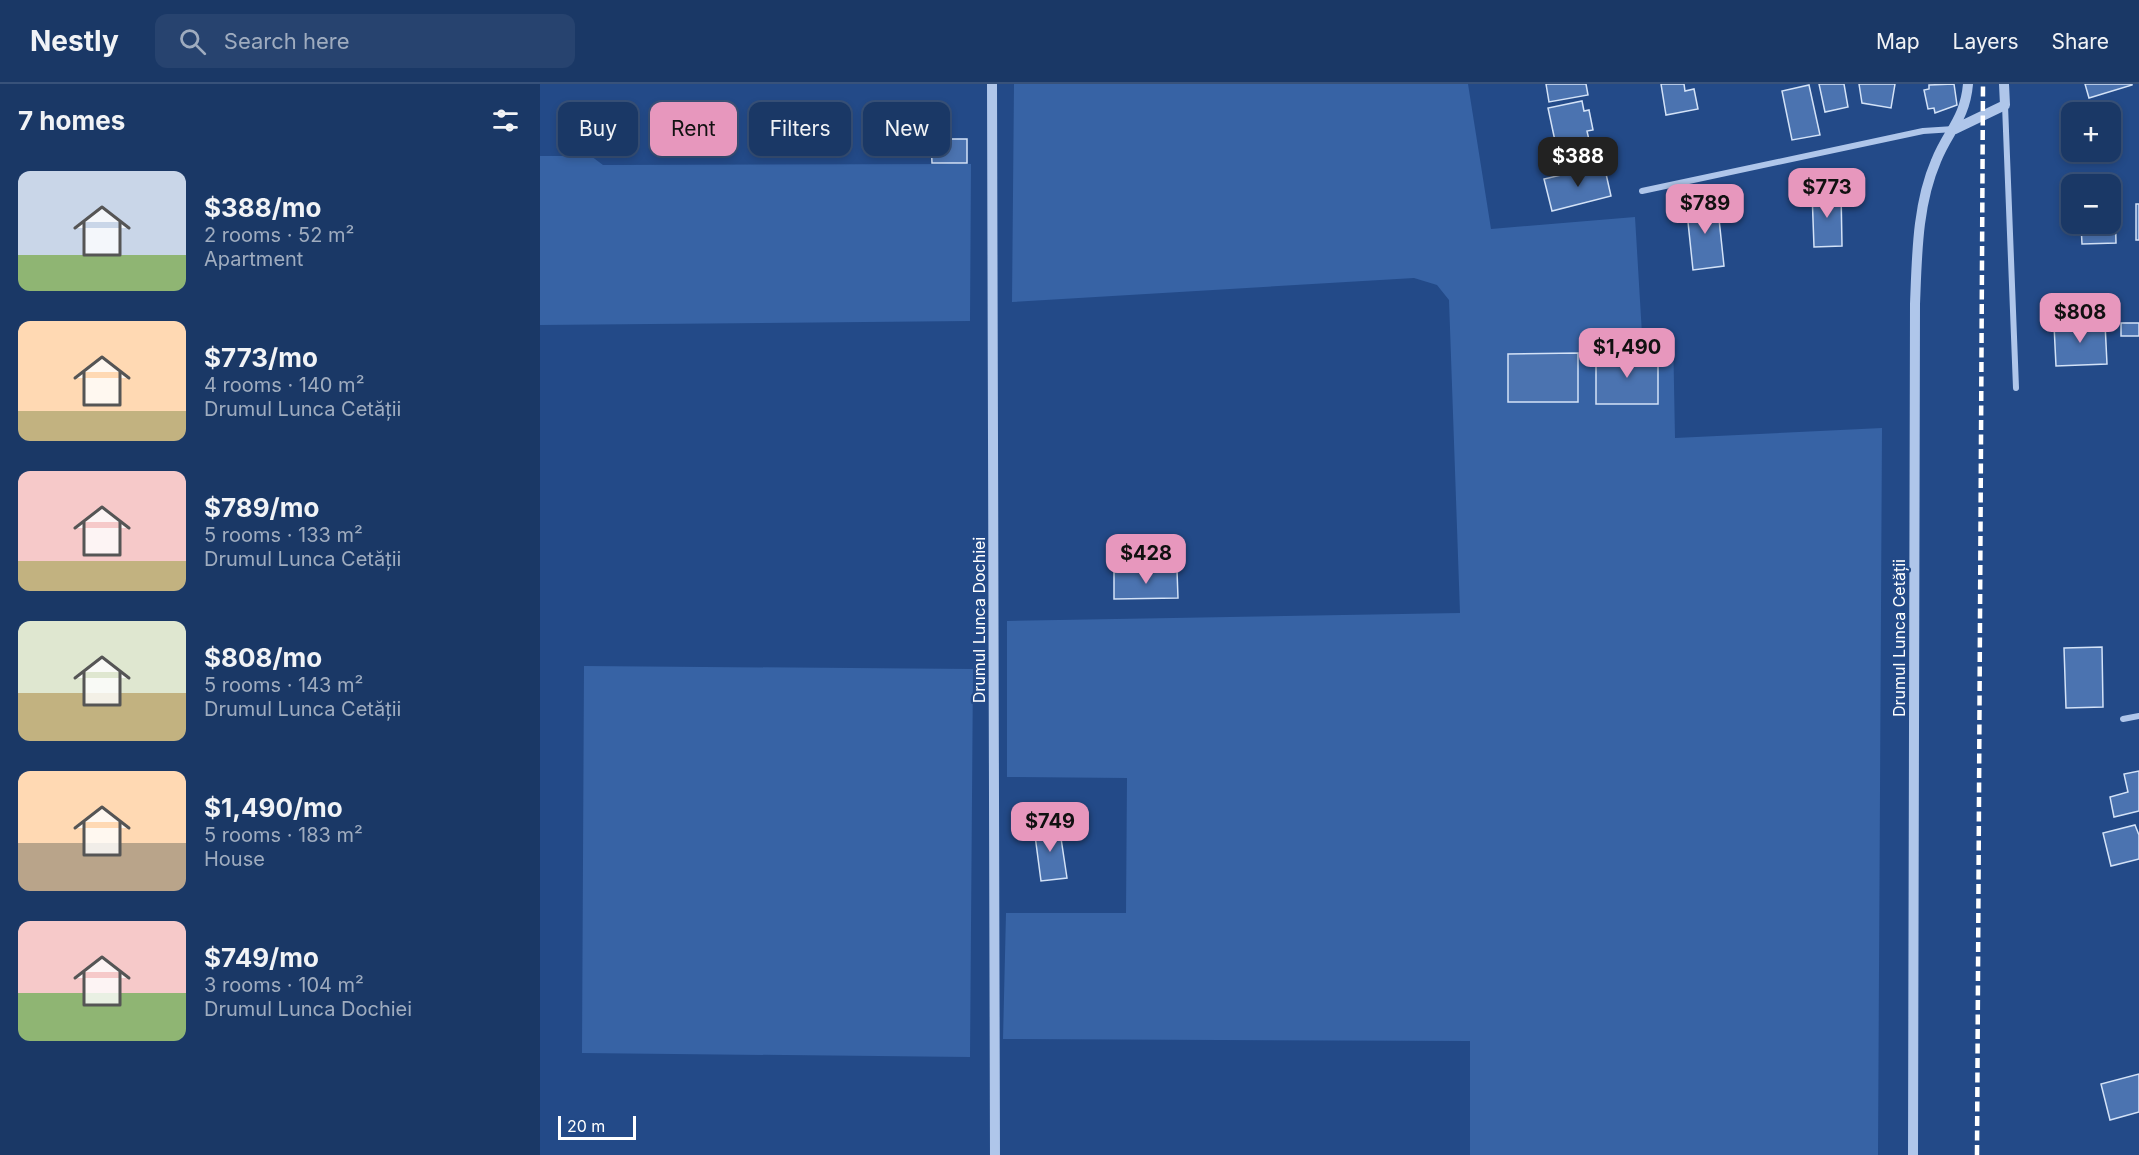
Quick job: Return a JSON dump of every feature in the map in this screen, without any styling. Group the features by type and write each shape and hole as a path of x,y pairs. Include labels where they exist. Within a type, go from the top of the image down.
{"street":[{"name":"Drumul Lunca Dochiei","path":"992,84 995,1155"},
{"name":"Drumul Lunca Cetății","path":"1913,1155 1916,273 1922,216 1928,186 1936,161 1962,114 1968,84"},
{"path":"2004,84 2016,388"},
{"path":"1642,191 1923,131 1954,129 2005,105"},
{"path":"2123,719 2139,716"}],"shaded area":[{"path":"1014,84 1468,84 1491,229 1635,217 1642,334 1673,332 1675,438 1882,428 1878,1155 1470,1155 1470,1041 1003,1039 1006,913 1126,913 1127,778 1007,777 1007,621 1460,613 1449,300 1437,285 1414,278 1012,302"},
{"path":"540,156 591,156 603,165 971,164 970,321 540,325"},
{"path":"584,666 973,669 970,1057 582,1053"}],"building":[{"path":"1546,84 1586,84 1588,95 1549,102"},
{"path":"1661,84 1684,84 1685,91 1694,89 1698,109 1666,115"},
{"path":"1819,84 1844,84 1848,107 1825,112"},
{"path":"1859,84 1895,84 1891,108 1862,103"},
{"path":"1954,84 1957,105 1935,113 1934,108 1928,109 1924,90 1929,89 1929,85"},
{"path":"2085,84 2132,84 2132,85 2089,98"},
{"path":"1809,85 1820,135 1792,140 1782,91"},
{"path":"1582,101 1584,111 1589,110 1593,130 1587,131 1594,162 1561,169 1548,108"},
{"path":"950,139 967,139 967,163 932,163 932,156 950,156"},
{"path":"1604,165 1611,196 1552,211 1544,179"},
{"path":"1841,191 1842,246 1814,247 1812,192"},
{"path":"1717,200 1724,266 1693,270 1686,203"},
{"path":"2136,204 2139,204 2139,240 2136,240"},
{"path":"2082,234 2116,234 2116,243 2082,244"},
{"path":"2105,323 2107,364 2056,366 2054,325"},
{"path":"2121,323 2139,323 2139,336 2121,336"},
{"path":"1578,353 1578,402 1508,402 1508,354"},
{"path":"1596,354 1658,354 1658,404 1596,404"},
{"path":"1177,570 1178,598 1114,599 1114,572"},
{"path":"2102,647 2103,707 2066,708 2064,648"},
{"path":"2139,771 2139,811 2114,817 2110,797 2128,792 2124,774"},
{"path":"1059,825 1067,878 1041,881 1034,828"},
{"path":"2135,825 2139,835 2139,859 2111,866 2103,833"},
{"path":"2139,1074 2139,1112 2110,1120 2101,1084"}],"railway":[{"path":"1977,1155 1983,84"}]}
